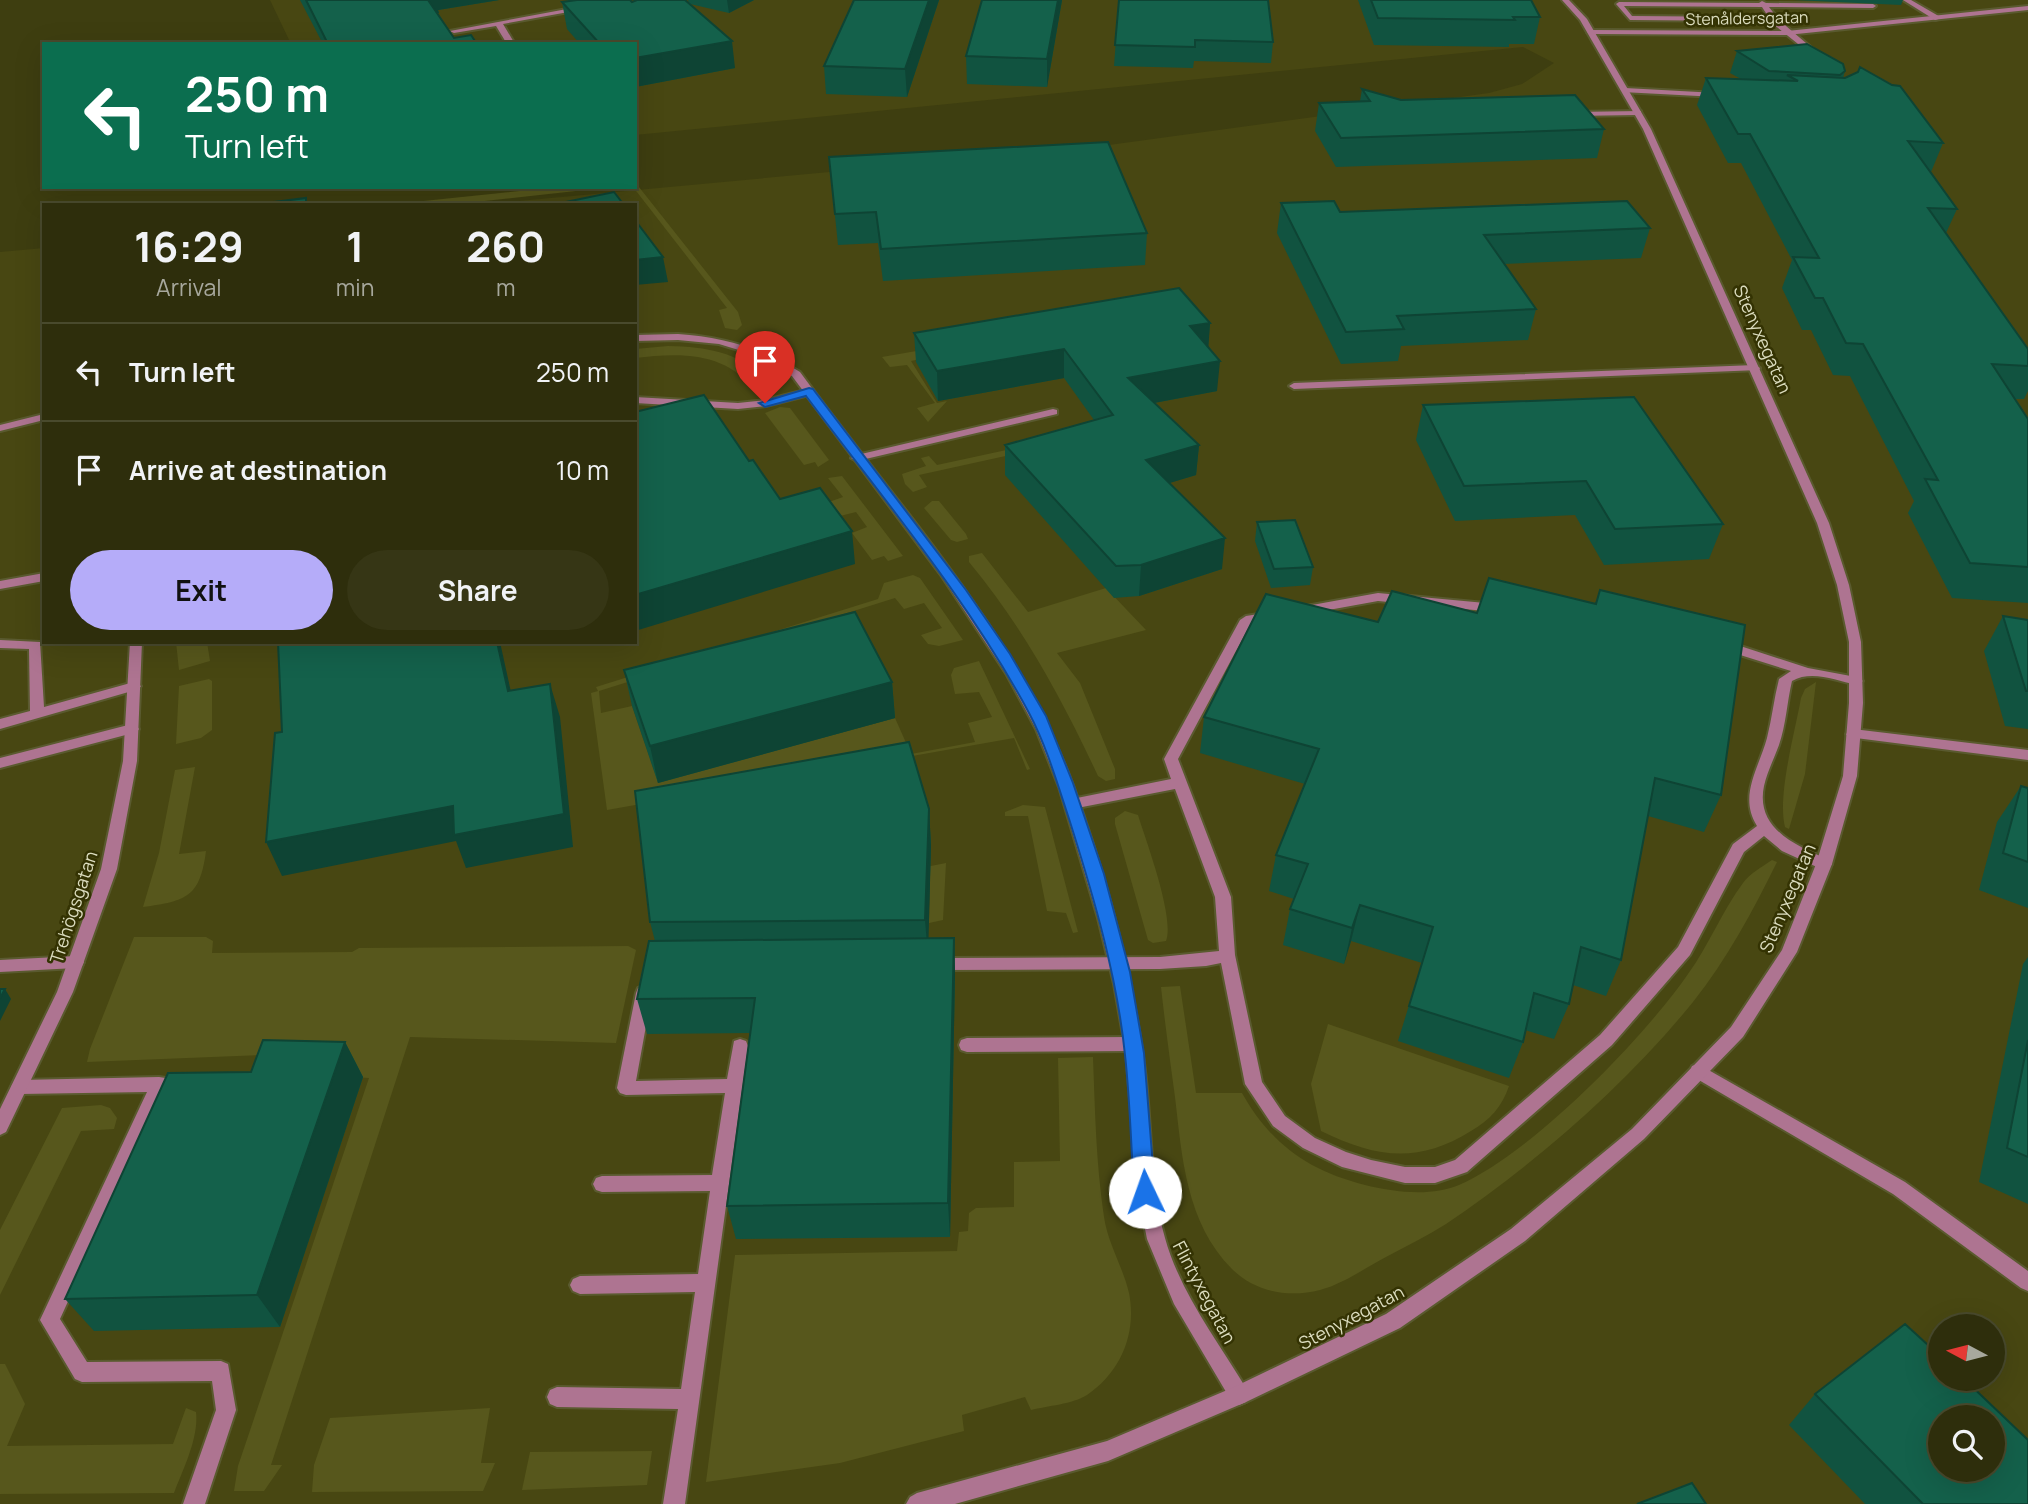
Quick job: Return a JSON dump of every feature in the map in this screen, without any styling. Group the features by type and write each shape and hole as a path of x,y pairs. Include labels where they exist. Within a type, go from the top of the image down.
{"street":[{"name":"Stenyxegatan","path":"916,1504 1108,1451 1238,1395 1393,1321 1518,1236 1638,1135 1737,1032 1789,952 1824,864 1850,776 1856,681 1855,642 1843,585 1823,523 1638,113 1591,32 1565,0"},
{"path":"1759,0 1787,33 1826,66"},
{"path":"1906,0 1938,18"},
{"path":"1618,2 1766,7 1873,6"},
{"path":"1618,2 1630,18 1751,19"},
{"path":"454,32 592,6"},
{"name":"Stenåldersgatan","path":"1591,32 1787,33 2028,8"},
{"path":"498,23 510,42"},
{"path":"1625,90 1728,96"},
{"path":"1557,115 1638,113"},
{"name":"Flintyxegatan","path":"637,338 692,336 722,340 750,348 796,373 857,458 961,593 1002,654 1038,716 1072,804 1095,874 1118,962 1133,1044 1145,1192 1157,1242 1182,1296 1238,1395"},
{"path":"1294,386 1755,368"},
{"path":"637,400 738,406 765,403 809,392"},
{"path":"857,458 1053,412"},
{"path":"0,428 42,418"},
{"path":"0,585 42,576"},
{"path":"1514,610 1378,597 1246,620 1171,759 1223,897 1227,955 1254,1084 1279,1121 1309,1143 1342,1159 1405,1175 1435,1175 1461,1166 1606,1040 1684,951 1738,848 1764,828"},
{"path":"1706,641 1805,671 1856,681"},
{"path":"0,644 35,645 37,714"},
{"name":"Trehögsgatan","path":"0,1127 65,992 109,869 130,761 136,644"},
{"path":"1805,671 1794,673 1786,679 1774,740 1756,791 1756,808 1770,836 1792,850 1824,864"},
{"path":"0,724 134,686"},
{"path":"0,764 132,729"},
{"path":"1853,734 2028,755"},
{"path":"1988,751 2028,763"},
{"path":"1072,804 1178,783"},
{"path":"923,964 1160,963 1206,960 1227,955"},
{"path":"0,966 76,962"},
{"path":"646,981 626,1088 734,1086"},
{"path":"967,1045 1133,1044"},
{"path":"674,1504 740,1046"},
{"path":"1698,1071 1899,1188 2028,1282"},
{"path":"159,1084 50,1320 82,1372 221,1371 226,1410 194,1504"},
{"path":"20,1087 184,1084"},
{"path":"602,1184 720,1183"},
{"path":"580,1285 706,1283"},
{"path":"557,1397 689,1399"}],"shaded area":[{"path":"270,0 2028,0 2028,1504 0,1504 0,252 42,248 42,644 637,644 637,203 497,203 1087,148 1489,93 1522,84 1554,63 1523,47 637,135 637,42 290,42"},
{"path":"637,185 738,312 742,325 737,330 725,328 719,310 727,308 635,189 637,189"},
{"path":"538,189 594,189 466,203 404,203"},
{"path":"1169,307 911,361 937,403 947,401 928,422 917,408 935,403 907,365 890,367 882,357"},
{"path":"668,346 700,348 728,355 753,368 777,390 759,395 733,370 704,358 671,355 637,358 637,349"},
{"path":"780,407 790,408 829,460 818,467 815,462 804,465 765,413"},
{"path":"1039,443 1042,448 919,475 927,487 913,492 905,484 902,474 926,466 921,458 929,456 937,465"},
{"path":"842,476 903,556 888,561 884,556 872,560 852,533 867,527 856,512 840,516 829,502 843,497 828,478"},
{"path":"932,501 939,501 968,539 957,542 951,540 924,508"},
{"path":"982,553 1028,612 1106,588 1146,630 1057,653 1080,683 1115,769 1115,779 1106,781 1098,776 1040,664 1007,612 969,562 969,556"},
{"path":"913,575 920,578 963,640 939,646 928,644 921,635 942,628 924,603 904,609 895,598 599,691 601,713 632,706 658,782 895,718 911,754 975,742 968,723 992,717 979,692 955,694 951,675 954,668 979,661 1030,769 1027,770 1014,738 607,810 591,693 598,691 596,687 878,599 884,583"},
{"path":"176,644 207,644 210,661 179,670"},
{"path":"209,679 212,681 212,730 201,738 176,744 179,686"},
{"path":"1816,682 1805,774 1789,829 1785,827 1783,814 1788,764 1801,698 1805,689"},
{"path":"195,767 179,854 206,851 200,878 189,894 181,899 143,907 159,853 175,770"},
{"path":"1023,805 1045,807 1078,932 1073,933 1066,913 1047,911 1028,816 1005,816 1005,812"},
{"path":"1125,811 1138,815 1153,860 1167,915 1166,941 1153,943 1148,940 1115,824 1115,818"},
{"path":"1772,860 1777,862 1728,952 1693,1002 1667,1033 1577,1122 1479,1201 1439,1228 1345,1280 1320,1290 1285,1293 1262,1288 1241,1277 1217,1251 1196,1210 1184,1166 1161,987 1180,986 1196,1093 1242,1093 1253,1111 1278,1140 1308,1163 1344,1179 1400,1191 1448,1189 1488,1169 1519,1148 1584,1092 1615,1061 1644,1030 1688,974 1743,883"},
{"path":"946,863 943,920 929,923 930,884 905,871"},
{"path":"134,937 206,937 213,941 212,953 352,952 359,948 628,946 636,950 616,1043 410,1037 271,1465 282,1465 264,1491 234,1491 238,1466 369,1078 288,1073 287,1054 87,1062"},
{"path":"1328,1024 1509,1086 1499,1107 1490,1117 1452,1142 1415,1153 1397,1154 1360,1147 1321,1131 1311,1084"},
{"path":"1093,1057 1104,1217 1129,1293 1131,1308 1131,1323 1124,1350 1099,1386 1087,1395 1067,1403 1031,1410 1025,1397 962,1415 964,1431 840,1463 706,1482 735,1255 957,1251 959,1232 968,1231 969,1213 976,1208 1014,1207 1014,1162 1060,1161 1058,1058"},
{"path":"101,1105 110,1108 117,1118 114,1129 81,1131 0,1295 0,1230 62,1108"},
{"path":"0,1364 5,1364 25,1404 7,1446 173,1444 186,1408 196,1412 193,1443 174,1493 0,1494"},
{"path":"490,1408 481,1463 495,1463 483,1491 312,1492 314,1465 330,1418"},
{"path":"652,1451 647,1485 522,1490 530,1452"}],"building":[{"path":"306,0 428,0 454,38 471,35 476,42 327,42"},
{"path":"685,0 732,41 637,58 637,42 598,42 562,2"},
{"path":"854,0 929,0 905,69 824,66"},
{"path":"982,0 1058,0 1047,59 966,56"},
{"path":"1119,0 1268,0 1273,42 1195,40 1195,47 1115,45"},
{"path":"1371,0 1531,0 1540,17 1513,17 1515,20 1378,18"},
{"path":"1807,44 1843,64 1845,71 1840,75 1769,71 1737,51"},
{"path":"1860,67 1892,85 1900,86 1943,143 1908,141 1957,209 1928,208 2028,349 2028,366 1992,364 2028,419 2028,567 1970,563 1925,479 1938,480 1863,344 1846,343 1823,298 1815,298 1793,257 1819,258 1750,134 1738,134 1706,78 1798,81 1787,75 1845,78 1858,72"},
{"path":"1362,89 1401,100 1575,95 1604,129 1341,138 1319,103 1370,101"},
{"path":"1108,142 1147,233 881,249 876,212 835,214 829,157"},
{"path":"614,192 622,203 561,203"},
{"path":"306,198 306,203 267,203"},
{"path":"1334,201 1340,212 1627,201 1650,228 1484,235 1536,309 1397,316 1404,329 1346,332 1281,203"},
{"path":"637,223 663,257 637,260"},
{"path":"1179,288 1210,323 1190,326 1220,361 1128,378 1199,445 1146,460 1225,538 1141,565 1116,566 1005,445 1113,415 1064,349 937,371 914,333"},
{"path":"704,395 749,461 753,460 780,499 820,488 852,531 637,594 637,412"},
{"path":"1634,397 1723,524 1615,529 1586,481 1464,486 1423,405"},
{"path":"1295,520 1313,567 1274,569 1257,522"},
{"path":"1489,578 1596,604 1600,590 1745,625 1721,795 1655,778 1621,960 1581,947 1569,1004 1534,993 1523,1042 1409,1006 1433,927 1360,905 1352,928 1290,909 1308,864 1276,855 1319,749 1204,717 1266,594 1378,622 1392,591 1477,613"},
{"path":"855,612 892,682 650,746 624,670"},
{"path":"2003,616 2028,620 2028,691 2026,691"},
{"path":"278,644 497,644 508,691 550,684 564,814 454,835 453,806 266,842 275,733 282,732"},
{"path":"909,742 929,809 925,920 650,922 635,791"},
{"path":"2021,786 2028,788 2028,862 2003,853"},
{"path":"954,938 948,1203 727,1206 755,998 637,999 649,941"},
{"path":"263,1040 345,1042 257,1295 65,1299 168,1073 251,1072"},
{"path":"2028,1040 2028,1157 2007,1148"},
{"path":"1905,1324 1928,1345 1928,1391 1977,1391 1991,1405 1928,1405 1928,1482 2005,1482 2005,1418 2028,1440 2028,1504 1923,1504 1815,1394"},
{"path":"1692,1483 1706,1504 1637,1504"}],"route":[{"path":"765,403 809,392 961,593 1002,654 1038,716 1065,783 1095,874 1121,972 1134,1053 1145,1192"}]}
